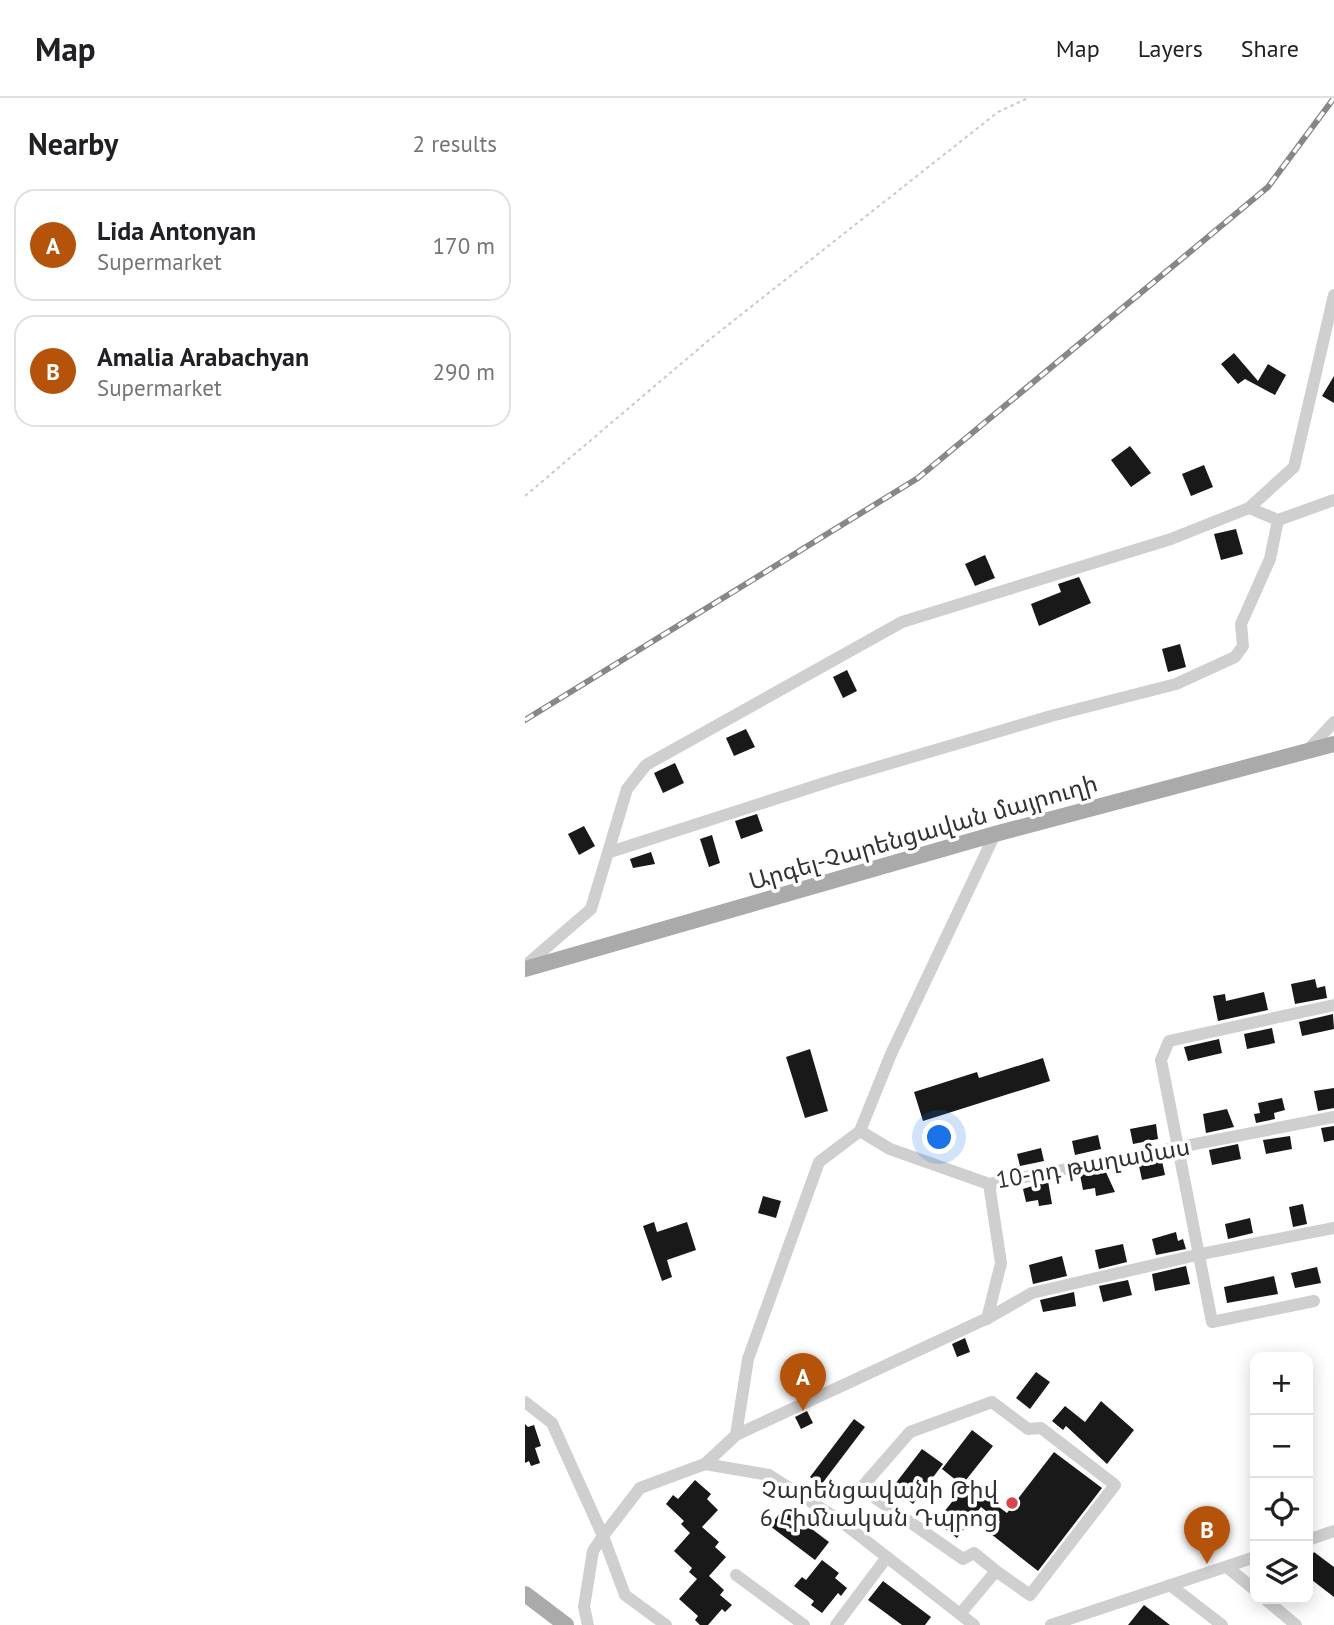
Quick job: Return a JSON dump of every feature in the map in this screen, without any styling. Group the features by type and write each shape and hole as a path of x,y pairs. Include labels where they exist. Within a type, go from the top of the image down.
{"main road":[{"name":"Արգել-Չարենցավան մայրուղի","path":"525,967 995,834 1334,744"},
{"path":"525,1594 556,1622"}],"street":[{"path":"525,967 591,909 627,789 646,765 902,622 1171,539 1249,509 1294,467 1334,295"},
{"path":"1249,509 1278,520 1334,500"},
{"path":"610,852 997,731 1176,684 1235,657 1243,646 1241,624 1271,559 1278,520"},
{"path":"1308,750 1334,722"},
{"path":"736,1434 748,1359 819,1162 860,1131 891,1054 995,834"},
{"path":"1314,1301 1212,1322 1201,1254 1161,1060 1169,1041 1334,1005"},
{"name":"10-րդ թաղամաս","path":"860,1131 890,1149 989,1184 1334,1117"},
{"path":"987,1319 1001,1263 989,1184"},
{"path":"588,1625 584,1608 593,1551 640,1488 705,1464 736,1434 987,1319 1032,1293 1201,1254 1334,1228"},
{"path":"525,1402 552,1423 603,1536 625,1595 666,1625"},
{"path":"992,1402 1028,1429 1041,1428 1115,1485 1030,1595 996,1571 974,1553 963,1559 860,1488 910,1432 992,1402"},
{"path":"705,1464 769,1475 838,1518 974,1625"},
{"path":"1313,1538 1334,1531"},
{"path":"836,1625 887,1557"},
{"path":"1051,1625 1250,1559"},
{"path":"1227,1567 1250,1587"},
{"path":"960,1614 996,1571"},
{"path":"736,1575 803,1625"},
{"path":"1170,1586 1222,1625"},
{"path":"1271,1604 1296,1625"}],"path":[{"path":"525,496 709,340 998,112 1028,98"}],"building":[{"path":"1234,353 1258,381 1268,364 1286,375 1275,395 1245,379 1238,384 1221,364"},
{"path":"1334,376 1334,403 1322,396"},
{"path":"1130,446 1151,473 1131,487 1111,460"},
{"path":"1204,465 1213,487 1191,496 1182,474"},
{"path":"1236,529 1243,554 1221,560 1214,534"},
{"path":"985,555 995,578 975,586 965,564"},
{"path":"1079,577 1091,603 1039,626 1031,604 1061,592 1058,584"},
{"path":"1180,644 1186,667 1168,672 1162,649"},
{"path":"847,670 857,691 843,698 833,677"},
{"path":"746,729 755,747 734,756 726,738"},
{"path":"675,763 684,783 663,793 654,773"},
{"path":"757,814 763,831 741,839 735,821"},
{"path":"584,826 595,846 579,855 568,834"},
{"path":"712,835 720,863 709,867 700,839"},
{"path":"651,852 655,864 633,868 630,859"},
{"path":"1315,979 1317,988 1325,986 1327,998 1295,1004 1291,984"},
{"path":"1264,992 1268,1010 1218,1021 1213,996 1225,994 1226,1001"},
{"path":"1333,1014 1334,1029 1302,1036 1299,1022"},
{"path":"1272,1028 1275,1043 1247,1049 1244,1034"},
{"path":"1219,1039 1222,1053 1188,1061 1184,1047"},
{"path":"810,1049 828,1111 805,1118 786,1057"},
{"path":"1043,1058 1050,1081 923,1121 914,1092 977,1072 979,1078"},
{"path":"1334,1088 1334,1108 1318,1111 1314,1091"},
{"path":"1282,1098 1285,1110 1274,1113 1275,1119 1256,1123 1254,1114 1260,1113 1258,1103"},
{"path":"1227,1109 1234,1127 1206,1133 1203,1114"},
{"path":"1156,1124 1158,1139 1133,1144 1130,1129"},
{"path":"1334,1126 1334,1140 1324,1142 1321,1128"},
{"path":"1098,1135 1101,1149 1075,1155 1072,1141"},
{"path":"1290,1136 1292,1149 1266,1154 1263,1140"},
{"path":"1238,1144 1241,1159 1212,1165 1209,1150"},
{"path":"1041,1148 1044,1161 1020,1166 1017,1154"},
{"path":"1162,1161 1165,1175 1142,1180 1139,1166"},
{"path":"1105,1170 1115,1192 1096,1196 1095,1188 1083,1190 1080,1175"},
{"path":"1048,1181 1052,1204 1039,1206 1038,1200 1026,1202 1023,1189"},
{"path":"763,1196 781,1201 776,1218 758,1213"},
{"path":"1303,1204 1307,1224 1293,1227 1289,1207"},
{"path":"1250,1218 1253,1233 1228,1239 1225,1224"},
{"path":"654,1222 657,1232 687,1222 696,1250 667,1260 672,1277 662,1281 643,1226"},
{"path":"1176,1232 1178,1241 1183,1239 1186,1249 1156,1255 1152,1239"},
{"path":"1123,1244 1127,1262 1099,1269 1095,1250"},
{"path":"1062,1256 1067,1276 1033,1284 1029,1265"},
{"path":"1186,1266 1190,1284 1155,1291 1152,1274"},
{"path":"1317,1267 1321,1283 1295,1288 1291,1273"},
{"path":"1274,1276 1278,1294 1227,1303 1224,1287"},
{"path":"1128,1280 1132,1295 1103,1302 1099,1286"},
{"path":"1074,1292 1076,1306 1043,1312 1040,1300"},
{"path":"965,1338 970,1352 957,1357 952,1344"},
{"path":"1036,1372 1050,1382 1030,1409 1016,1398"},
{"path":"1101,1401 1134,1430 1107,1464 1066,1426 1063,1430 1052,1421 1065,1406 1085,1422"},
{"path":"807,1411 813,1423 801,1429 795,1417"},
{"path":"854,1419 865,1427 821,1485 810,1477"},
{"path":"525,1424 528,1427 534,1425 541,1446 535,1448 540,1463 531,1466 529,1461 525,1463"},
{"path":"972,1430 993,1446 962,1485 942,1469"},
{"path":"922,1449 943,1464 913,1504 892,1488"},
{"path":"1054,1452 1102,1488 1038,1571 991,1534 1000,1522 981,1507 957,1538 936,1522 967,1483 1007,1513"},
{"path":"695,1480 711,1494 707,1499 718,1510 702,1527 719,1542 715,1547 726,1557 709,1576 724,1590 720,1595 732,1605 725,1612 722,1609 708,1625 700,1625 695,1620 698,1616 679,1599 697,1579 689,1572 692,1568 674,1551 690,1533 681,1524 684,1521 666,1504 673,1495 678,1499"},
{"path":"784,1508 829,1542 815,1560 770,1526"},
{"path":"1313,1554 1334,1567 1334,1597 1313,1581"},
{"path":"822,1560 839,1573 835,1578 847,1588 841,1596 838,1593 822,1613 811,1605 814,1601 794,1586 802,1577 806,1580"},
{"path":"883,1581 931,1617 925,1625 902,1625 868,1600"},
{"path":"1144,1605 1170,1625 1128,1625"}],"railway":[{"path":"525,720 918,478 1268,187 1334,98"}],"place":[{"name":"Lida Antonyan","path":"803,1411"},
{"name":"Չարենցավանի Թիվ 6 Հիմնական Դպրոց","path":"1012,1503"},
{"name":"Amalia Arabachyan","path":"1207,1564"}]}
